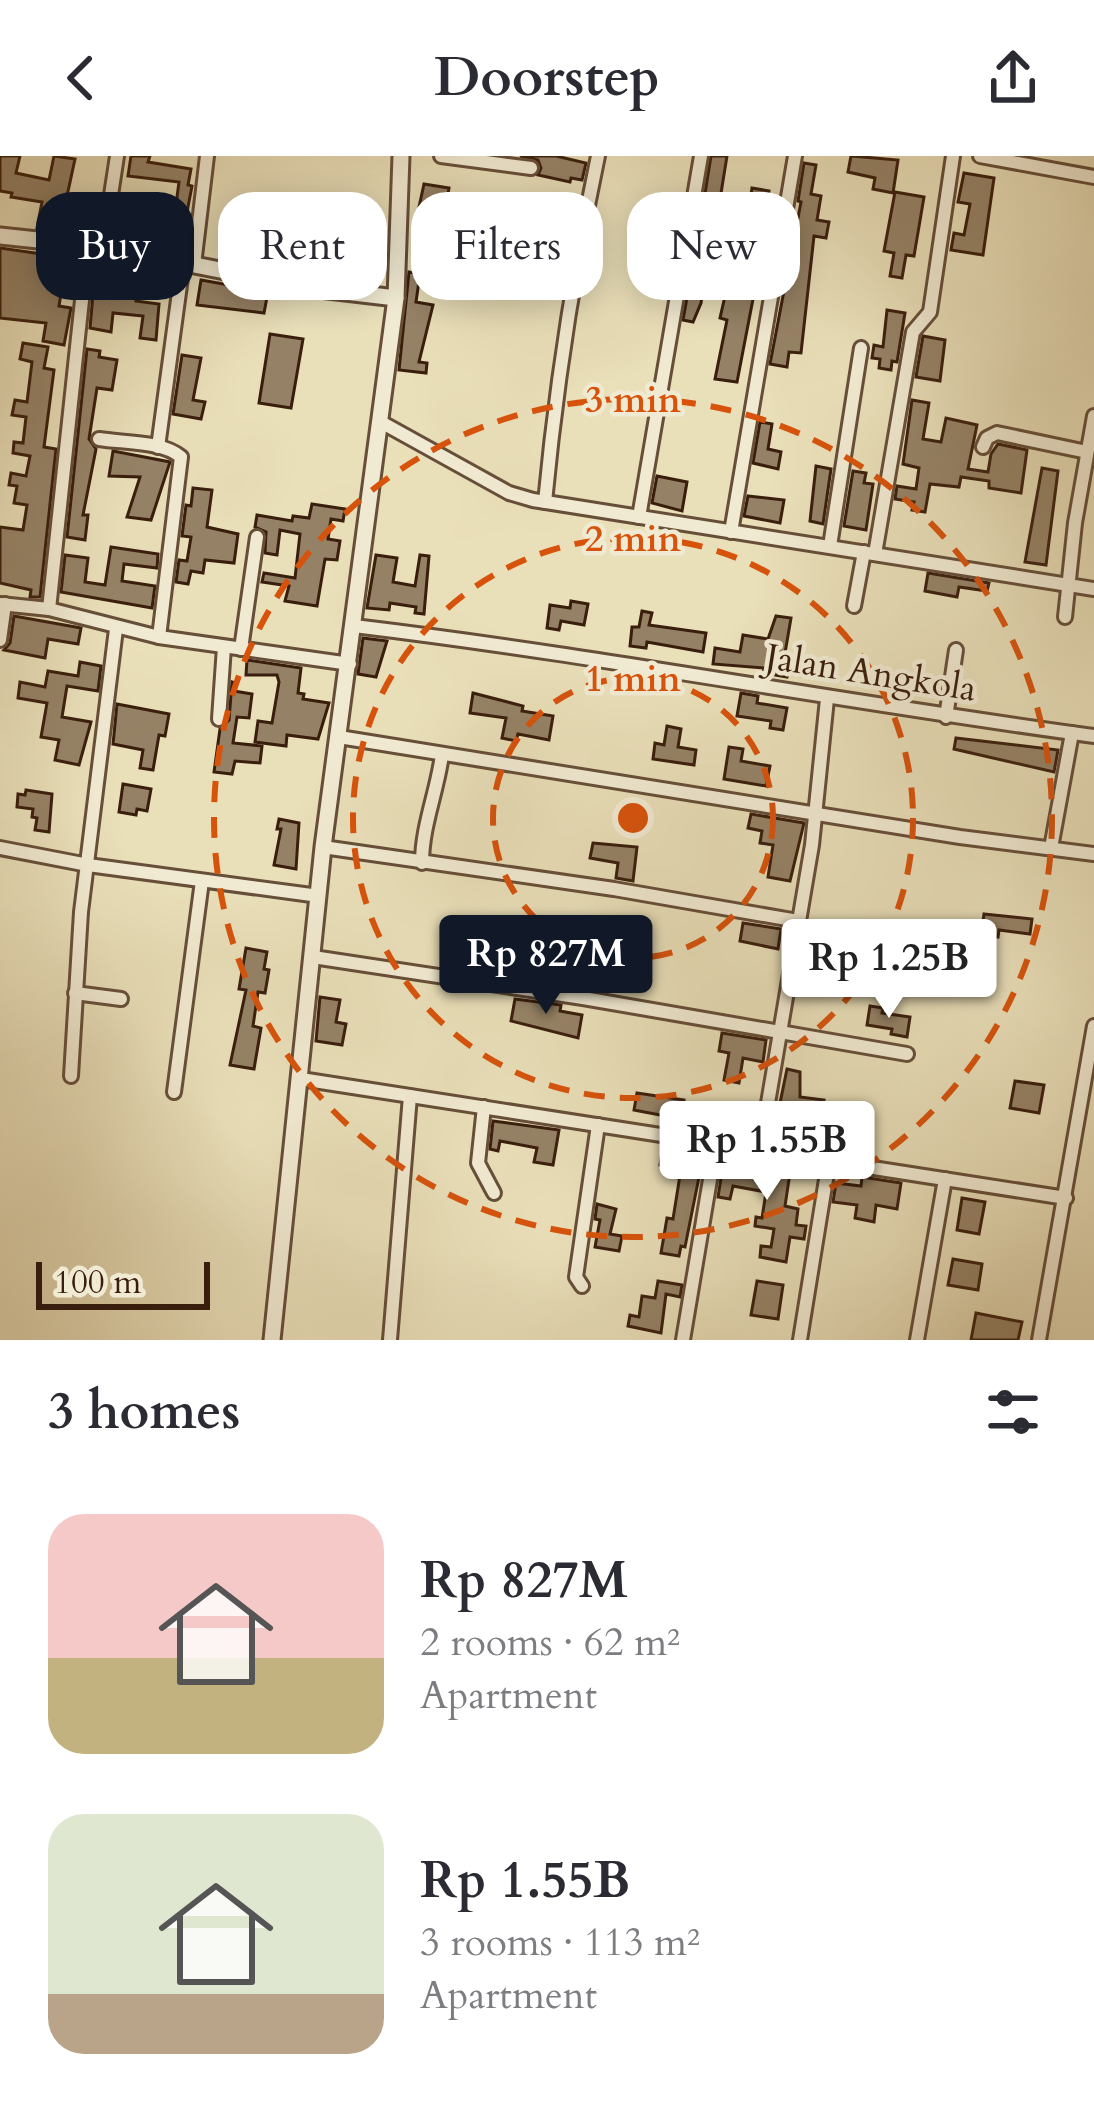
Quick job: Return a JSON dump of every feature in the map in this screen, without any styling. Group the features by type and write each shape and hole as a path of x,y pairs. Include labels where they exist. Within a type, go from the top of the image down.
{"street":[{"path":"109,192 117,156"},
{"path":"194,230 207,156"},
{"path":"272,1340 323,848 395,298 400,156"},
{"path":"441,156 531,168"},
{"path":"545,502 570,305 598,156"},
{"path":"639,517 700,156"},
{"path":"731,532 795,156"},
{"path":"854,606 913,332 931,312 953,156"},
{"path":"980,156 1094,177"},
{"path":"0,236 36,240"},
{"path":"194,265 311,288 395,298"},
{"path":"49,609 89,300"},
{"path":"158,447 182,300"},
{"path":"830,546 861,348"},
{"path":"1065,617 1094,416"},
{"path":"379,421 509,493 545,502 1094,589"},
{"path":"983,448 987,438 997,434 1087,452"},
{"path":"99,439 176,451 181,458 159,638"},
{"path":"241,649 256,537"},
{"path":"0,640 2,604 49,609 159,638 350,664"},
{"name":"Jalan Angkola","path":"354,626 542,650 827,699 1094,736"},
{"path":"71,1076 75,993 116,629"},
{"path":"219,719 224,647"},
{"path":"946,717 956,650"},
{"path":"760,1150 816,812 827,699"},
{"path":"1051,848 1072,733"},
{"path":"339,737 1094,854"},
{"path":"422,863 422,839 436,797 442,755"},
{"path":"0,848 88,865 319,896"},
{"path":"323,848 614,889 798,921"},
{"path":"174,1092 202,881"},
{"path":"313,957 907,1054"},
{"path":"75,993 121,999"},
{"path":"1044,1339 1094,1026"},
{"path":"301,1079 1066,1198"},
{"path":"390,1340 410,1096"},
{"path":"484,1107 478,1163 494,1193"},
{"path":"582,1286 576,1276 598,1125"},
{"path":"683,1340 716,1144"},
{"path":"800,1340 830,1162"},
{"path":"917,1340 945,1179"}],"building":[{"path":"0,156 20,156 16,173 49,180 54,156 75,159 68,192 36,192 36,201 0,191"},
{"path":"131,156 150,156 148,162 191,169 191,192 178,192 179,182 128,176"},
{"path":"520,156 556,156 586,163 582,180 538,175 538,160"},
{"path":"711,156 727,156 721,192 705,192"},
{"path":"851,156 898,160 893,193 873,189 875,178 848,172"},
{"path":"804,163 816,165 811,194 821,196 817,220 829,222 826,238 814,236 801,353 789,352 787,367 770,364 782,300 800,300 799,192"},
{"path":"964,173 994,178 983,255 951,250 954,233 964,235 970,204 958,202"},
{"path":"424,184 449,188 448,192 422,192"},
{"path":"895,192 924,197 914,256 906,255 902,278 890,276 894,253 884,251"},
{"path":"0,248 36,253 36,300 60,300 59,306 71,308 64,345 43,341 46,323 0,318"},
{"path":"409,272 411,300 433,305 419,362 427,363 426,373 399,370"},
{"path":"201,280 218,283 218,300 266,300 264,313 197,305"},
{"path":"92,300 159,304 156,340 140,338 143,316 113,313 111,332 90,328"},
{"path":"687,300 701,300 693,322 683,320"},
{"path":"724,300 753,300 737,382 715,379 727,320 720,318"},
{"path":"887,310 905,313 897,362 892,361 891,370 879,368 880,359 872,358 874,345 883,347"},
{"path":"270,334 303,339 291,408 259,403"},
{"path":"923,336 945,340 940,381 916,377"},
{"path":"23,343 48,347 44,368 54,370 44,447 56,449 40,597 30,597 31,590 0,583 0,527 23,530 27,505 14,503 17,486 9,485 11,473 26,476 30,456 13,453 14,442 23,443 26,417 12,415 15,400 27,402 32,362 20,359"},
{"path":"87,349 117,360 112,390 97,388 89,439 96,449 83,515 88,515 85,540 67,537"},
{"path":"182,355 201,358 193,400 205,402 201,419 173,414"},
{"path":"912,400 929,403 923,439 941,442 946,418 977,425 968,469 988,472 998,444 1027,450 1021,493 961,477 959,487 930,484 925,512 912,510 914,502 895,499 897,486 916,489 919,468 903,464"},
{"path":"760,422 772,424 768,449 781,452 778,469 753,463"},
{"path":"113,451 170,462 151,520 127,517 140,477 109,476"},
{"path":"816,466 831,469 823,524 810,521"},
{"path":"1042,468 1058,471 1046,565 1025,562"},
{"path":"853,471 866,473 864,483 873,484 866,530 844,526"},
{"path":"657,476 687,482 682,511 652,503"},
{"path":"193,488 212,490 207,527 238,534 234,563 205,560 203,573 191,571 188,584 176,582 179,560 187,561 191,537 182,536"},
{"path":"748,496 784,500 780,523 744,516"},
{"path":"312,504 345,509 343,521 331,519 328,539 340,541 337,560 325,559 317,606 285,601 289,586 262,582 264,573 295,578 300,534 280,530 277,555 265,553 266,532 255,527 257,515 292,521 293,516 309,518"},
{"path":"111,547 158,554 157,568 124,564 122,581 155,586 152,608 61,592 65,555 88,558 85,582 105,585"},
{"path":"376,555 397,558 393,582 415,586 420,555 429,556 424,614 415,613 416,607 390,603 389,610 367,608"},
{"path":"928,573 989,583 987,591 959,587 957,597 925,591"},
{"path":"571,601 588,604 584,625 561,621 559,630 547,628 550,605 570,608"},
{"path":"642,611 652,613 649,625 706,633 703,652 647,642 646,648 630,646 632,627 639,627"},
{"path":"14,616 81,628 78,644 48,639 45,658 4,650 10,643"},
{"path":"776,616 791,618 784,659 809,662 806,677 713,664 715,648 740,652 743,635 768,639"},
{"path":"363,638 387,641 376,677 358,674"},
{"path":"247,660 301,668 298,693 304,694 303,699 329,703 318,739 287,735 286,746 255,742 258,721 272,723 279,682 277,675 246,675"},
{"path":"80,662 101,666 98,691 67,686 62,717 91,722 79,765 55,760 59,740 41,737 47,703 18,698 20,682 45,687 48,671 78,676"},
{"path":"232,682 236,683 234,691 252,694 249,718 237,717 233,743 262,746 260,763 235,761 232,774 214,772 220,729 229,720"},
{"path":"473,693 523,706 522,711 553,716 549,740 518,734 516,741 502,738 506,718 470,713"},
{"path":"741,693 758,696 757,703 787,708 783,730 770,728 771,721 737,716"},
{"path":"117,704 169,714 165,736 159,735 153,770 140,768 143,750 113,744"},
{"path":"667,726 681,729 678,747 696,750 694,765 653,759 655,743 664,745"},
{"path":"956,738 1058,750 1054,772 954,749"},
{"path":"729,747 743,749 741,761 770,766 766,786 724,779"},
{"path":"123,784 151,789 147,811 137,809 136,815 119,812"},
{"path":"26,790 52,794 49,832 35,830 33,809 17,807 18,794 25,795"},
{"path":"751,814 804,823 790,881 768,877 773,845 760,843 762,831 748,828"},
{"path":"279,819 299,823 296,869 274,865"},
{"path":"593,843 637,847 633,881 616,878 618,863 590,858"},
{"path":"984,914 1032,919 1030,934 999,930 998,937 981,934"},
{"path":"743,923 781,929 778,949 740,941"},
{"path":"246,948 267,952 264,969 269,970 265,993 258,992 253,1026 261,1028 254,1069 230,1065 246,990 239,989"},
{"path":"320,997 340,1000 336,1022 346,1024 342,1045 316,1041"},
{"path":"515,999 561,1005 560,1011 582,1015 578,1038 511,1021"},
{"path":"870,1006 910,1017 907,1037 867,1025"},
{"path":"722,1033 766,1040 763,1062 743,1058 739,1083 724,1080 729,1053 719,1051"},
{"path":"787,1069 800,1072 800,1097 824,1100 820,1127 871,1135 868,1152 772,1142"},
{"path":"1015,1081 1044,1085 1039,1113 1010,1108"},
{"path":"637,1093 684,1100 681,1119 634,1110"},
{"path":"493,1121 559,1130 553,1165 534,1162 537,1148 500,1141 498,1151 490,1149"},
{"path":"663,1146 704,1152 685,1247 681,1246 679,1256 661,1253 667,1218 673,1219 681,1169 660,1165"},
{"path":"729,1161 791,1166 785,1206 798,1209 796,1225 806,1226 804,1239 790,1237 786,1262 760,1257 761,1246 771,1247 774,1229 755,1226 756,1217 762,1218 766,1192 733,1186 730,1199 718,1197"},
{"path":"862,1177 901,1183 897,1209 876,1205 874,1222 855,1218 857,1205 833,1202 836,1183 861,1186"},
{"path":"962,1198 985,1202 979,1234 957,1230"},
{"path":"597,1204 616,1209 610,1234 622,1236 619,1251 595,1247 600,1220 595,1219"},
{"path":"953,1259 982,1264 978,1290 948,1285"},
{"path":"658,1281 682,1285 680,1297 666,1294 661,1333 628,1326 630,1315 639,1317 642,1296 655,1298"},
{"path":"757,1281 783,1285 778,1319 751,1315"},
{"path":"976,1313 1022,1322 1018,1340 971,1340"}]}
